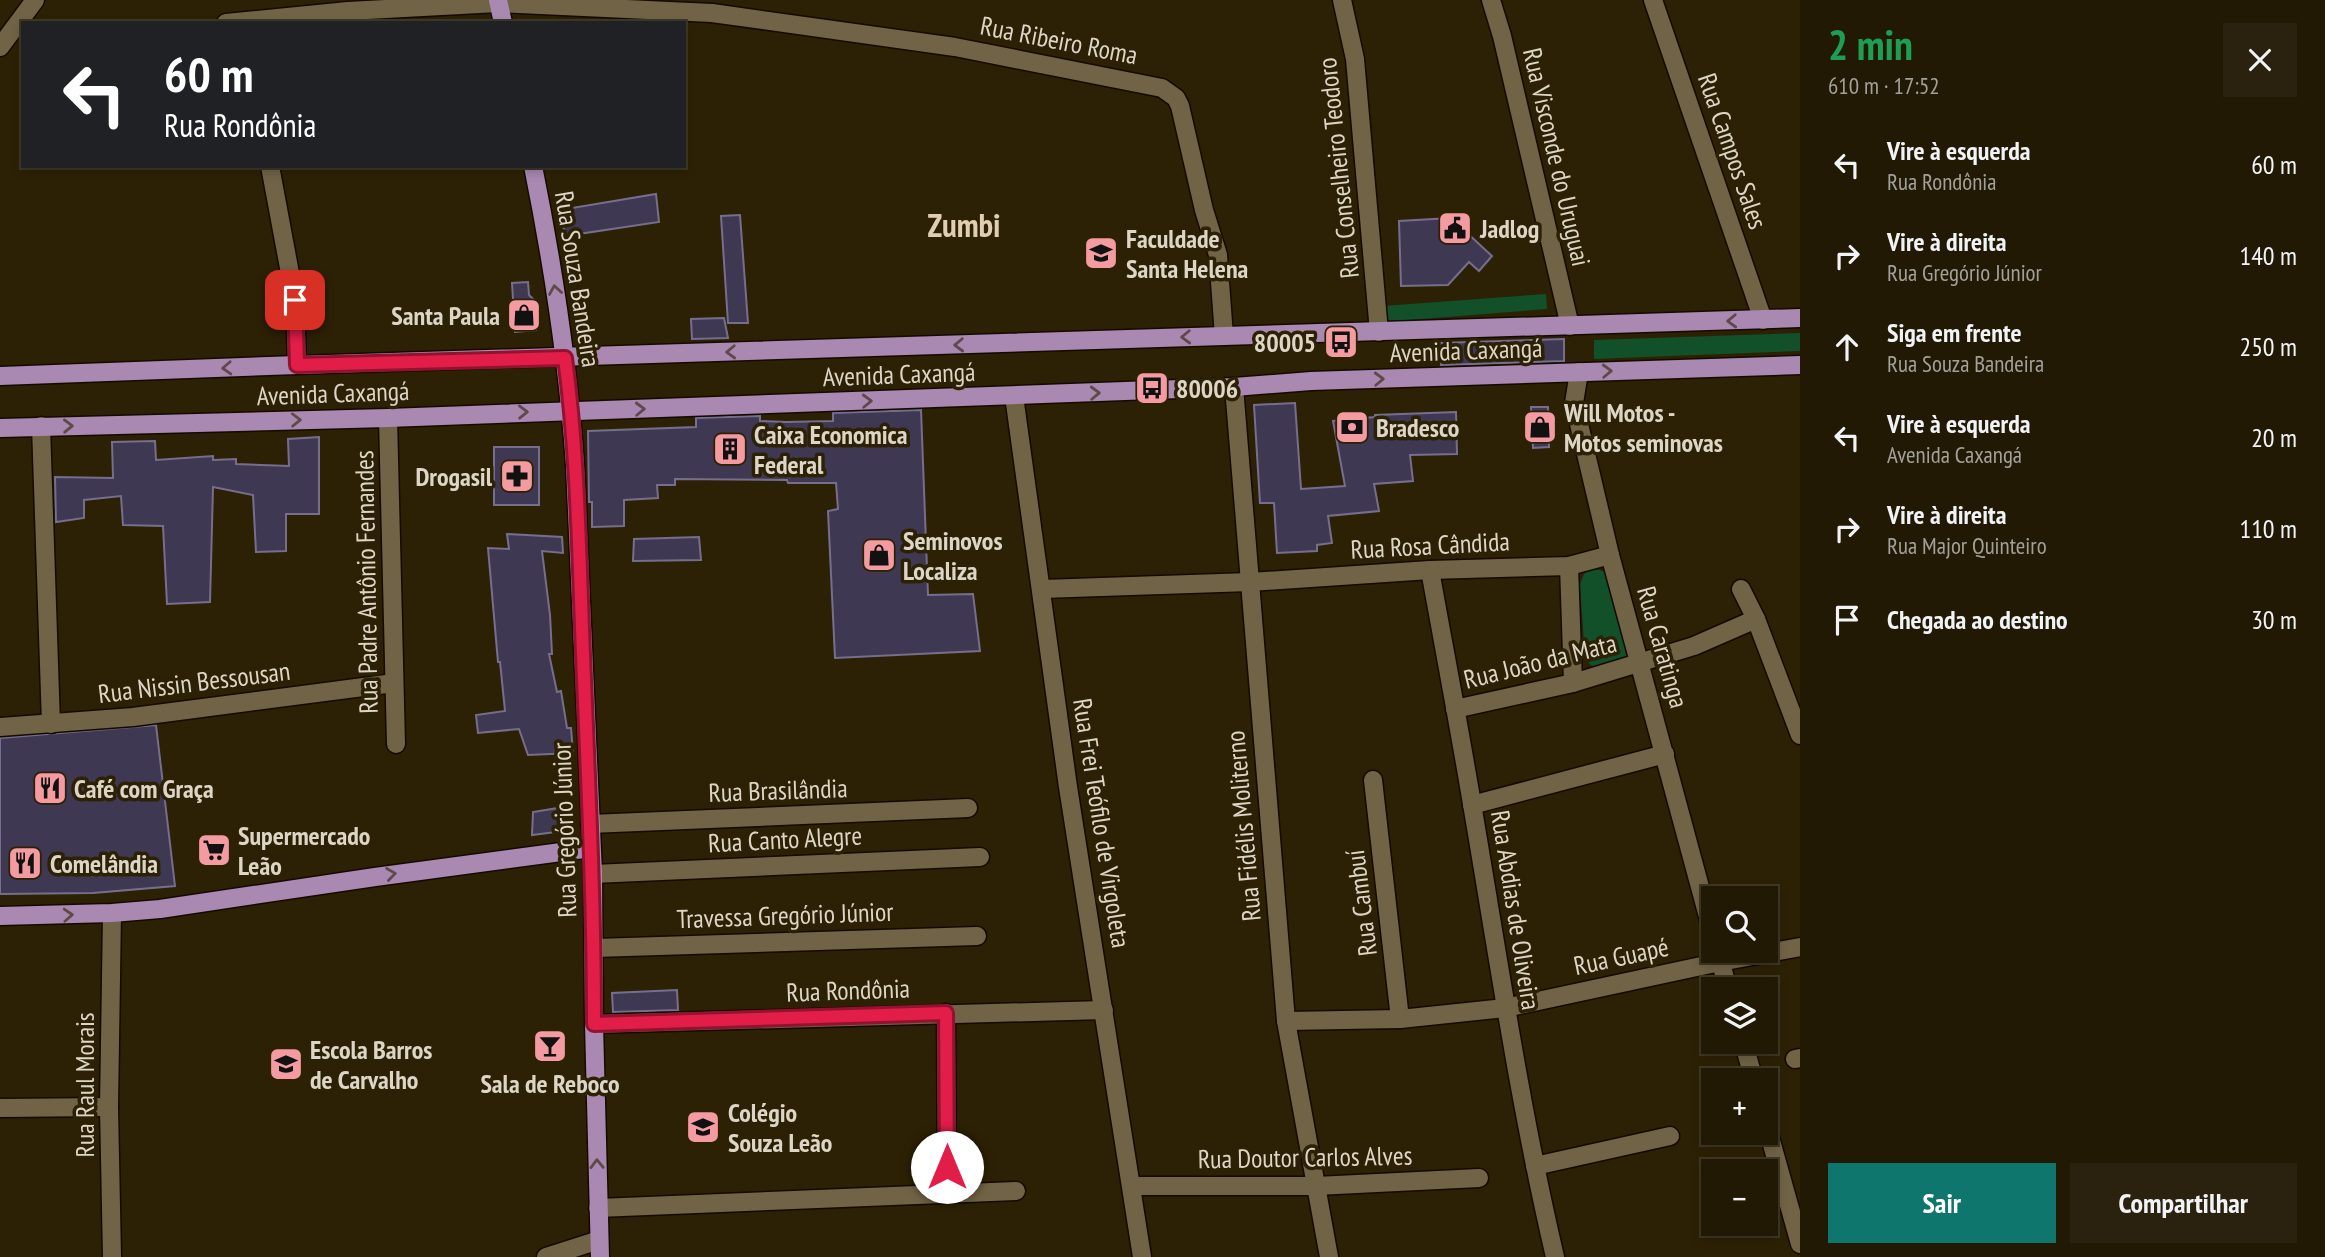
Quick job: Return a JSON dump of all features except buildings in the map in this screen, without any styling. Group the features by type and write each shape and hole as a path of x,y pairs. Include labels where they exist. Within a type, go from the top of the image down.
{"main road":[{"path":"498,1 503,21"},
{"name":"Rua Souza Bandeira","path":"533,168 546,233 571,406"},
{"name":"Avenida Caxangá","path":"0,376 1800,318"},
{"name":"Avenida Caxangá","path":"0,428 388,418 571,406 1014,396 1234,387 1311,381 1800,365"},
{"name":"Rua Gregório Júnior","path":"571,406 593,874 600,1248"},
{"path":"0,916 160,909 591,848"}],"street":[{"path":"0,47 35,0"},
{"name":"Rua Conselheiro Teodoro","path":"1342,0 1356,59 1378,332"},
{"name":"Rua Visconde do Uruguai","path":"1491,0 1502,36 1570,326"},
{"name":"Rua Campos Sales","path":"1653,0 1763,320"},
{"name":"Rua Ribeiro Roma","path":"245,21 498,1 712,13 1015,57 1162,88 1176,97 1180,106 1196,181 1218,255 1224,336"},
{"path":"270,168 295,300 297,365"},
{"name":"Rua Caratinga","path":"1579,372 1574,403 1610,555 1701,890"},
{"name":"Rua Fidélis Moliterno","path":"1234,387 1286,1021 1329,1257"},
{"name":"Rua Frei Teófilo de Virgoleta","path":"1014,396 1068,787 1142,1257"},
{"name":"Rua Padre Antônio Fernandes","path":"388,418 396,744"},
{"path":"41,426 51,724"},
{"name":"Rua Rosa Cândida","path":"1042,589 1569,566 1610,555"},
{"path":"1569,566 1573,683"},
{"name":"Rua Abdias de Oliveira","path":"1430,570 1505,1008 1555,1257"},
{"path":"1741,589 1756,619 1800,735"},
{"name":"Rua João da Mata","path":"1455,709 1573,683 1640,663 1694,646 1756,619"},
{"name":"Rua Nissin Bessousan","path":"0,727 133,717 394,683"},
{"path":"1472,805 1665,754"},
{"name":"Rua Cambuí","path":"1373,780 1400,1019"},
{"name":"Rua Brasilândia","path":"590,824 968,808"},
{"name":"Rua Canto Alegre","path":"593,874 980,857"},
{"name":"Rua Raul Morais","path":"112,913 108,1107 112,1257"},
{"name":"Travessa Gregório Júnior","path":"595,948 976,936"},
{"name":"Rua Guapé","path":"1778,949 1800,947"},
{"name":"Rua Guapé","path":"1286,1021 1400,1019 1505,1008 1701,960"},
{"name":"Rua Rondônia","path":"594,1024 1104,1010"},
{"path":"946,1013 947,1193"},
{"path":"0,1108 108,1107"},
{"path":"1535,1166 1670,1136"},
{"path":"1772,1145 1800,1244"},
{"name":"Rua Doutor Carlos Alves","path":"1132,1186 1316,1186 1479,1178"},
{"path":"598,1208 1016,1191"},
{"path":"546,1257 600,1248"}],"green space":[{"path":"1546,294 1547,309 1384,322 1383,306"},
{"path":"1800,333 1800,351 1594,359 1594,340"},
{"path":"1592,568 1606,572 1629,654 1627,659 1594,668 1585,659 1580,584 1584,574"}],"place":[{"name":"Jadlog","path":"1455,228"},
{"name":"Faculdade Santa Helena","path":"1101,253"},
{"name":"Santa Paula","path":"524,315"},
{"name":"80005","path":"1341,342"},
{"name":"80006","path":"1152,388"},
{"name":"Bradesco","path":"1352,427"},
{"name":"Will Motos - Motos seminovas","path":"1540,427"},
{"name":"Caixa Economica Federal","path":"730,449"},
{"name":"Drogasil","path":"517,476"},
{"name":"Seminovos Localiza","path":"879,555"},
{"name":"Café com Graça","path":"50,788"},
{"name":"Supermercado Leão","path":"214,850"},
{"name":"Comelândia","path":"25,863"},
{"name":"Sala de Reboco","path":"550,1046"},
{"name":"Escola Barros de Carvalho","path":"286,1064"},
{"name":"Colégio Souza Leão","path":"703,1127"}],"district":[{"name":"Zumbi","path":"964,224"}],"route":[{"path":"295,300 297,365 565,358 575,465 593,874 594,1024 946,1013 947,1167"}]}
